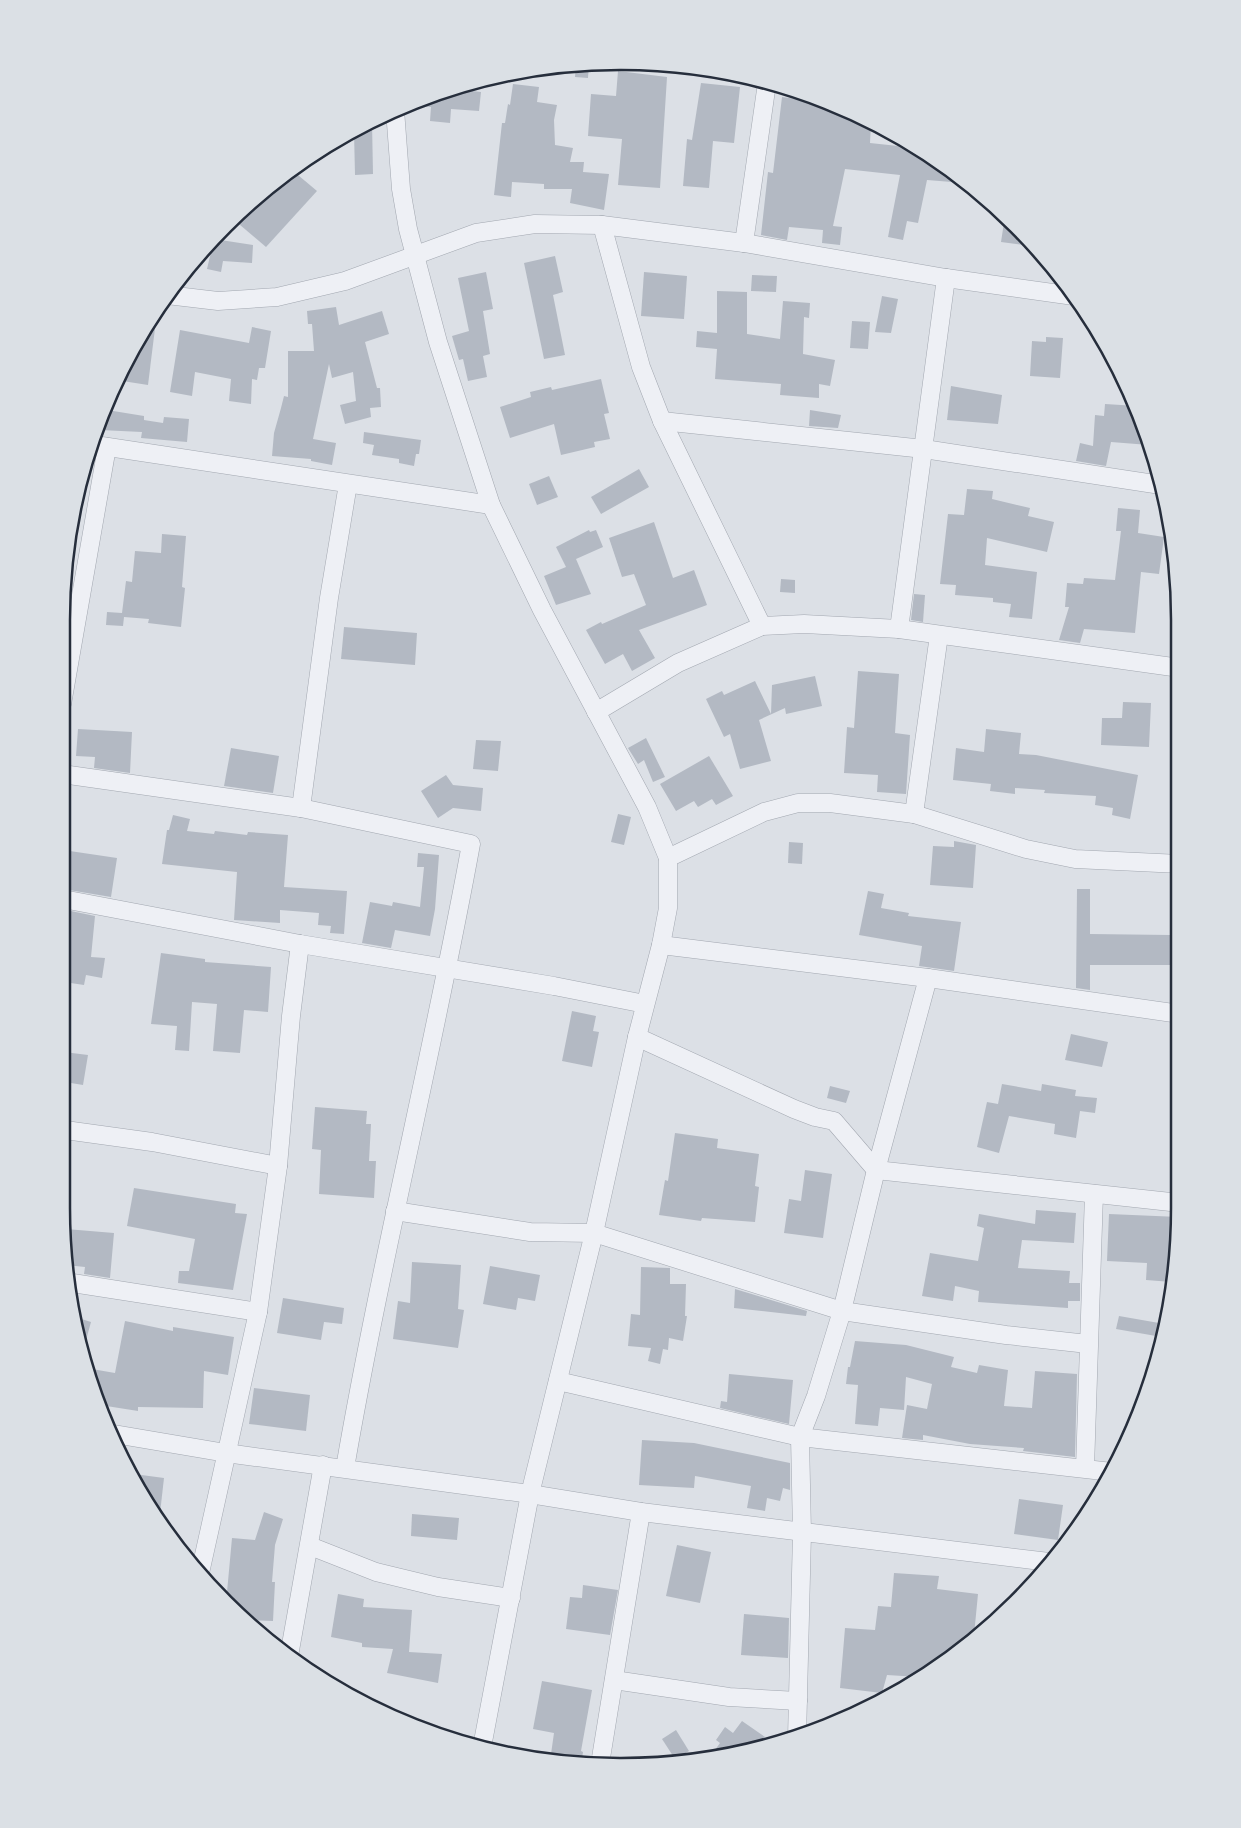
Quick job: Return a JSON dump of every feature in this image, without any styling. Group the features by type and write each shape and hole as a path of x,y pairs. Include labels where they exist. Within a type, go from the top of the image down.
{"street":[{"path":"744,243 766,90"},
{"path":"396,119 401,188 415,257 438,342 491,505 542,610 647,807 668,858 668,908 636,1037 594,1233 530,1494 483,1740"},
{"path":"176,296 218,301 277,297 345,281 415,257 476,233 535,224 602,225 744,243 946,278 1064,295"},
{"path":"602,225 641,367 662,421 762,626"},
{"path":"899,629 946,278"},
{"path":"662,421 924,449 1153,484"},
{"path":"70,648 101,446 491,505"},
{"path":"301,808 329,598 348,484"},
{"path":"596,712 678,663 762,626 821,625 899,629 1171,667"},
{"path":"914,814 939,635"},
{"path":"70,775 301,808 471,844 448,968 371,1326 345,1468"},
{"path":"668,858 764,812 798,803 830,803 914,814 1026,849 1075,859 1171,864"},
{"path":"70,900 300,944 554,986 645,1004"},
{"path":"202,1564 246,1373 258,1312 278,1166 288,1044 300,944"},
{"path":"660,945 928,978 1171,1013"},
{"path":"797,1729 802,1533 800,1436 816,1396 842,1311 876,1170 928,978"},
{"path":"636,1037 794,1109 815,1117 834,1121 876,1170 1171,1203"},
{"path":"70,1131 152,1142 278,1166"},
{"path":"1085,1468 1094,1194"},
{"path":"395,1211 530,1232 594,1233 842,1311 1006,1335 1088,1344"},
{"path":"76,1284 258,1312"},
{"path":"558,1381 800,1436 1104,1471"},
{"path":"120,1435 226,1453 530,1494 641,1512 802,1533 911,1543 1042,1561"},
{"path":"291,1648 323,1466"},
{"path":"601,1757 641,1512"},
{"path":"310,1546 376,1572 438,1587 511,1598"},
{"path":"614,1680 728,1697 798,1702"}],"building":[{"path":"589,71 588,78 575,77 575,72"},
{"path":"618,71 667,77 660,188 618,185 622,139 588,136 591,94 616,96"},
{"path":"701,83 740,87 734,143 713,141 709,188 683,186 687,139 692,140"},
{"path":"513,84 539,87 537,102 557,105 554,120 555,145 573,148 570,162 584,162 583,172 609,174 604,210 570,203 572,189 544,189 544,184 512,182 511,197 494,195 502,123 505,123"},
{"path":"472,91 481,92 479,111 451,109 450,123 430,121 431,107 425,106"},
{"path":"782,97 797,99 864,127 871,131 870,143 898,145 953,182 927,180 918,223 907,221 903,240 888,237 900,175 845,169 833,226 842,227 840,245 822,243 823,230 789,227 787,240 761,235 768,172 773,173"},
{"path":"372,130 373,174 355,175 354,139"},
{"path":"298,175 317,191 266,247 239,224"},
{"path":"1004,225 1022,245 1001,242"},
{"path":"223,240 253,245 252,263 223,261 221,272 207,269 210,254"},
{"path":"555,256 563,292 553,295 565,355 544,359 524,263"},
{"path":"486,272 493,309 483,311 490,354 483,356 487,377 468,381 463,359 459,360 452,336 469,331 458,278"},
{"path":"644,272 687,276 684,319 641,316"},
{"path":"752,275 777,276 776,292 751,291"},
{"path":"717,291 747,292 747,334 780,339 783,301 810,303 809,318 804,317 803,354 835,360 830,386 819,384 819,398 780,395 781,384 715,379 717,349 696,347 697,331 717,333"},
{"path":"882,296 898,299 891,333 875,332"},
{"path":"336,307 339,325 382,311 389,334 365,342 377,388 380,388 381,407 370,408 371,417 345,424 340,405 356,401 353,372 332,378 329,364 313,439 336,443 332,465 311,461 311,459 272,456 274,433 284,396 288,397 288,351 314,351 312,324 308,324 307,311"},
{"path":"852,321 870,322 868,349 850,348"},
{"path":"155,327 148,385 125,381"},
{"path":"252,327 271,331 265,368 259,368 257,380 252,379 251,404 229,401 231,379 195,372 192,396 170,392 180,330 249,343"},
{"path":"1046,337 1063,338 1060,378 1030,376 1032,341 1046,342"},
{"path":"601,379 609,413 604,414 610,439 594,442 595,447 561,455 554,424 510,438 500,407 531,397 530,392 551,387 552,390"},
{"path":"951,386 1002,395 998,424 947,420"},
{"path":"1105,404 1127,405 1142,444 1111,442 1106,466 1076,461 1080,443 1093,446 1095,415 1104,416"},
{"path":"810,410 841,415 838,428 809,426"},
{"path":"112,411 144,416 144,420 163,423 164,417 189,419 187,442 141,438 142,432 104,430"},
{"path":"364,432 421,440 419,454 416,454 414,466 399,463 399,459 372,455 374,445 363,443"},
{"path":"639,469 649,487 601,514 591,497"},
{"path":"549,476 558,497 537,505 529,484"},
{"path":"967,489 993,491 992,499 1030,508 1028,516 1054,522 1047,552 987,538 985,565 1037,572 1032,619 1009,617 1011,604 993,602 993,598 955,595 956,585 940,584 948,514 964,515"},
{"path":"1118,508 1140,510 1138,533 1164,537 1159,574 1141,572 1135,633 1084,629 1080,643 1059,640 1069,607 1065,607 1067,583 1083,584 1084,578 1115,580 1121,531 1116,531"},
{"path":"654,522 673,578 694,570 707,605 639,630 655,658 632,671 623,654 605,664 586,630 601,622 602,624 646,605 634,574 622,577 609,538"},
{"path":"589,530 590,532 596,530 603,547 576,559 591,594 556,605 544,576 566,567 556,547"},
{"path":"162,534 186,536 182,587 185,588 181,627 148,623 149,619 124,617 123,626 106,625 107,612 122,613 126,581 132,582 135,551 161,553"},
{"path":"781,579 795,580 795,593 780,592"},
{"path":"914,594 925,595 923,622 911,620"},
{"path":"344,627 417,633 415,665 341,659"},
{"path":"858,671 899,674 895,733 910,735 906,794 877,792 878,775 844,773 847,727 854,728"},
{"path":"815,676 822,706 786,714 785,708 759,720 771,761 740,769 730,734 724,737 706,699 722,691 724,695 755,681 771,714 772,685"},
{"path":"1123,702 1151,703 1149,747 1101,745 1102,718 1122,718"},
{"path":"78,729 132,732 130,773 94,768 95,757 76,756"},
{"path":"986,729 1021,733 1019,754 1036,755 1138,775 1130,819 1112,815 1113,808 1095,805 1096,796 1044,793 1045,790 1015,788 1015,794 990,791 991,784 953,780 956,748 984,752"},
{"path":"646,738 665,777 653,782 644,760 638,764 628,748"},
{"path":"476,740 501,741 498,771 473,769"},
{"path":"231,748 279,756 273,793 224,786"},
{"path":"709,756 733,796 716,805 712,799 698,807 694,801 676,811 660,784"},
{"path":"446,775 453,785 483,788 481,811 453,808 438,818 421,791"},
{"path":"618,814 631,817 624,845 611,842"},
{"path":"173,815 190,819 187,831 214,834 215,831 247,835 248,832 288,835 284,887 347,891 344,934 330,933 331,926 318,925 319,913 280,910 280,923 234,920 237,872 162,864 167,830 169,830"},
{"path":"954,841 976,845 973,888 930,885 933,846 954,847"},
{"path":"789,842 803,843 802,864 788,863"},
{"path":"70,851 117,858 111,897 70,890"},
{"path":"418,853 439,855 435,909 430,936 395,930 391,948 362,943 370,902 392,906 393,902 420,907 424,867 417,867"},
{"path":"1077,889 1090,889 1090,934 1170,935 1170,965 1090,965 1090,990 1076,988"},
{"path":"868,891 884,894 881,908 909,913 908,916 961,922 954,971 919,966 922,946 859,935"},
{"path":"70,911 95,916 91,957 105,958 102,978 86,975 84,985 70,983"},
{"path":"161,953 205,959 205,962 271,967 268,1012 244,1010 240,1053 213,1051 217,1004 192,1002 189,1051 175,1050 177,1026 151,1024"},
{"path":"572,1011 596,1016 593,1031 599,1032 592,1067 562,1061"},
{"path":"1071,1034 1108,1042 1102,1067 1065,1060"},
{"path":"70,1053 88,1055 83,1085 70,1083"},
{"path":"1002,1084 1041,1091 1042,1084 1076,1090 1075,1096 1097,1098 1095,1113 1080,1111 1076,1138 1054,1134 1055,1124 1009,1116 999,1153 977,1147 987,1102 998,1104"},
{"path":"830,1086 850,1091 846,1103 827,1098"},
{"path":"315,1107 367,1111 366,1124 371,1124 369,1161 376,1161 374,1198 319,1194 321,1150 312,1149"},
{"path":"675,1133 718,1139 717,1148 759,1154 755,1186 759,1187 755,1222 702,1218 701,1221 659,1215 665,1180 668,1181"},
{"path":"805,1170 832,1174 823,1238 784,1233 789,1199 801,1201"},
{"path":"134,1188 236,1204 235,1213 247,1214 233,1290 178,1283 179,1271 189,1271 195,1239 127,1226"},
{"path":"1036,1210 1076,1213 1074,1243 1022,1240 1018,1268 1070,1271 1069,1283 1080,1283 1080,1301 1068,1301 1068,1308 978,1302 979,1291 955,1286 953,1301 922,1296 930,1253 978,1261 984,1228 977,1226 979,1214 1035,1224"},
{"path":"1109,1214 1171,1217 1166,1282 1146,1280 1147,1263 1107,1261"},
{"path":"71,1229 114,1233 110,1278 84,1274 85,1267 73,1266"},
{"path":"412,1262 461,1265 458,1309 464,1310 458,1348 393,1339 398,1301 410,1303"},
{"path":"490,1266 540,1275 535,1301 518,1298 516,1310 483,1304"},
{"path":"641,1267 670,1268 670,1284 686,1284 685,1316 687,1316 683,1341 669,1338 668,1350 663,1349 660,1364 648,1361 651,1348 628,1346 631,1314 640,1315"},
{"path":"735,1289 807,1311 806,1316 734,1308"},
{"path":"283,1298 344,1308 342,1324 324,1322 321,1340 277,1333"},
{"path":"1119,1316 1158,1323 1155,1336 1116,1329"},
{"path":"82,1319 91,1322 86,1339"},
{"path":"125,1321 173,1331 173,1327 234,1337 228,1375 204,1371 203,1408 138,1407 138,1411 107,1406 95,1370 115,1373"},
{"path":"855,1341 906,1345 954,1357 951,1367 977,1373 979,1365 1008,1370 1004,1406 1032,1408 1035,1371 1077,1374 1075,1457 1023,1451 1024,1448 970,1444 923,1435 923,1440 902,1438 907,1405 927,1409 932,1384 906,1377 904,1410 880,1408 878,1426 855,1424 858,1385 846,1384 848,1367 850,1367"},
{"path":"729,1374 793,1380 789,1424 720,1408 721,1401 727,1402"},
{"path":"254,1388 310,1395 306,1431 249,1424"},
{"path":"642,1440 694,1443 790,1463 790,1490 783,1488 780,1501 767,1498 765,1511 747,1508 751,1486 695,1476 694,1488 639,1485"},
{"path":"140,1475 164,1478 160,1509"},
{"path":"1019,1499 1063,1505 1058,1540 1014,1534"},
{"path":"264,1512 283,1519 275,1545 272,1582 275,1582 273,1621 257,1620 227,1592 232,1538 255,1540"},
{"path":"412,1514 459,1518 457,1540 411,1536"},
{"path":"677,1545 711,1552 700,1603 666,1596"},
{"path":"894,1573 939,1576 937,1589 978,1594 975,1628 926,1665 908,1676 887,1675 883,1691 880,1693 840,1688 845,1628 875,1630 878,1606 891,1607"},
{"path":"583,1585 618,1590 610,1635 566,1629 570,1597 582,1598"},
{"path":"338,1594 364,1599 363,1607 412,1610 409,1652 442,1654 438,1683 387,1673 393,1649 362,1647 362,1643 331,1637"},
{"path":"744,1614 789,1618 788,1658 741,1655"},
{"path":"542,1681 592,1690 581,1751 583,1752 582,1757 551,1753 554,1733 533,1729"},
{"path":"742,1721 765,1737 716,1749 720,1743 716,1740 725,1727 733,1733"},
{"path":"676,1730 689,1751 684,1754 673,1755 662,1739"}]}
